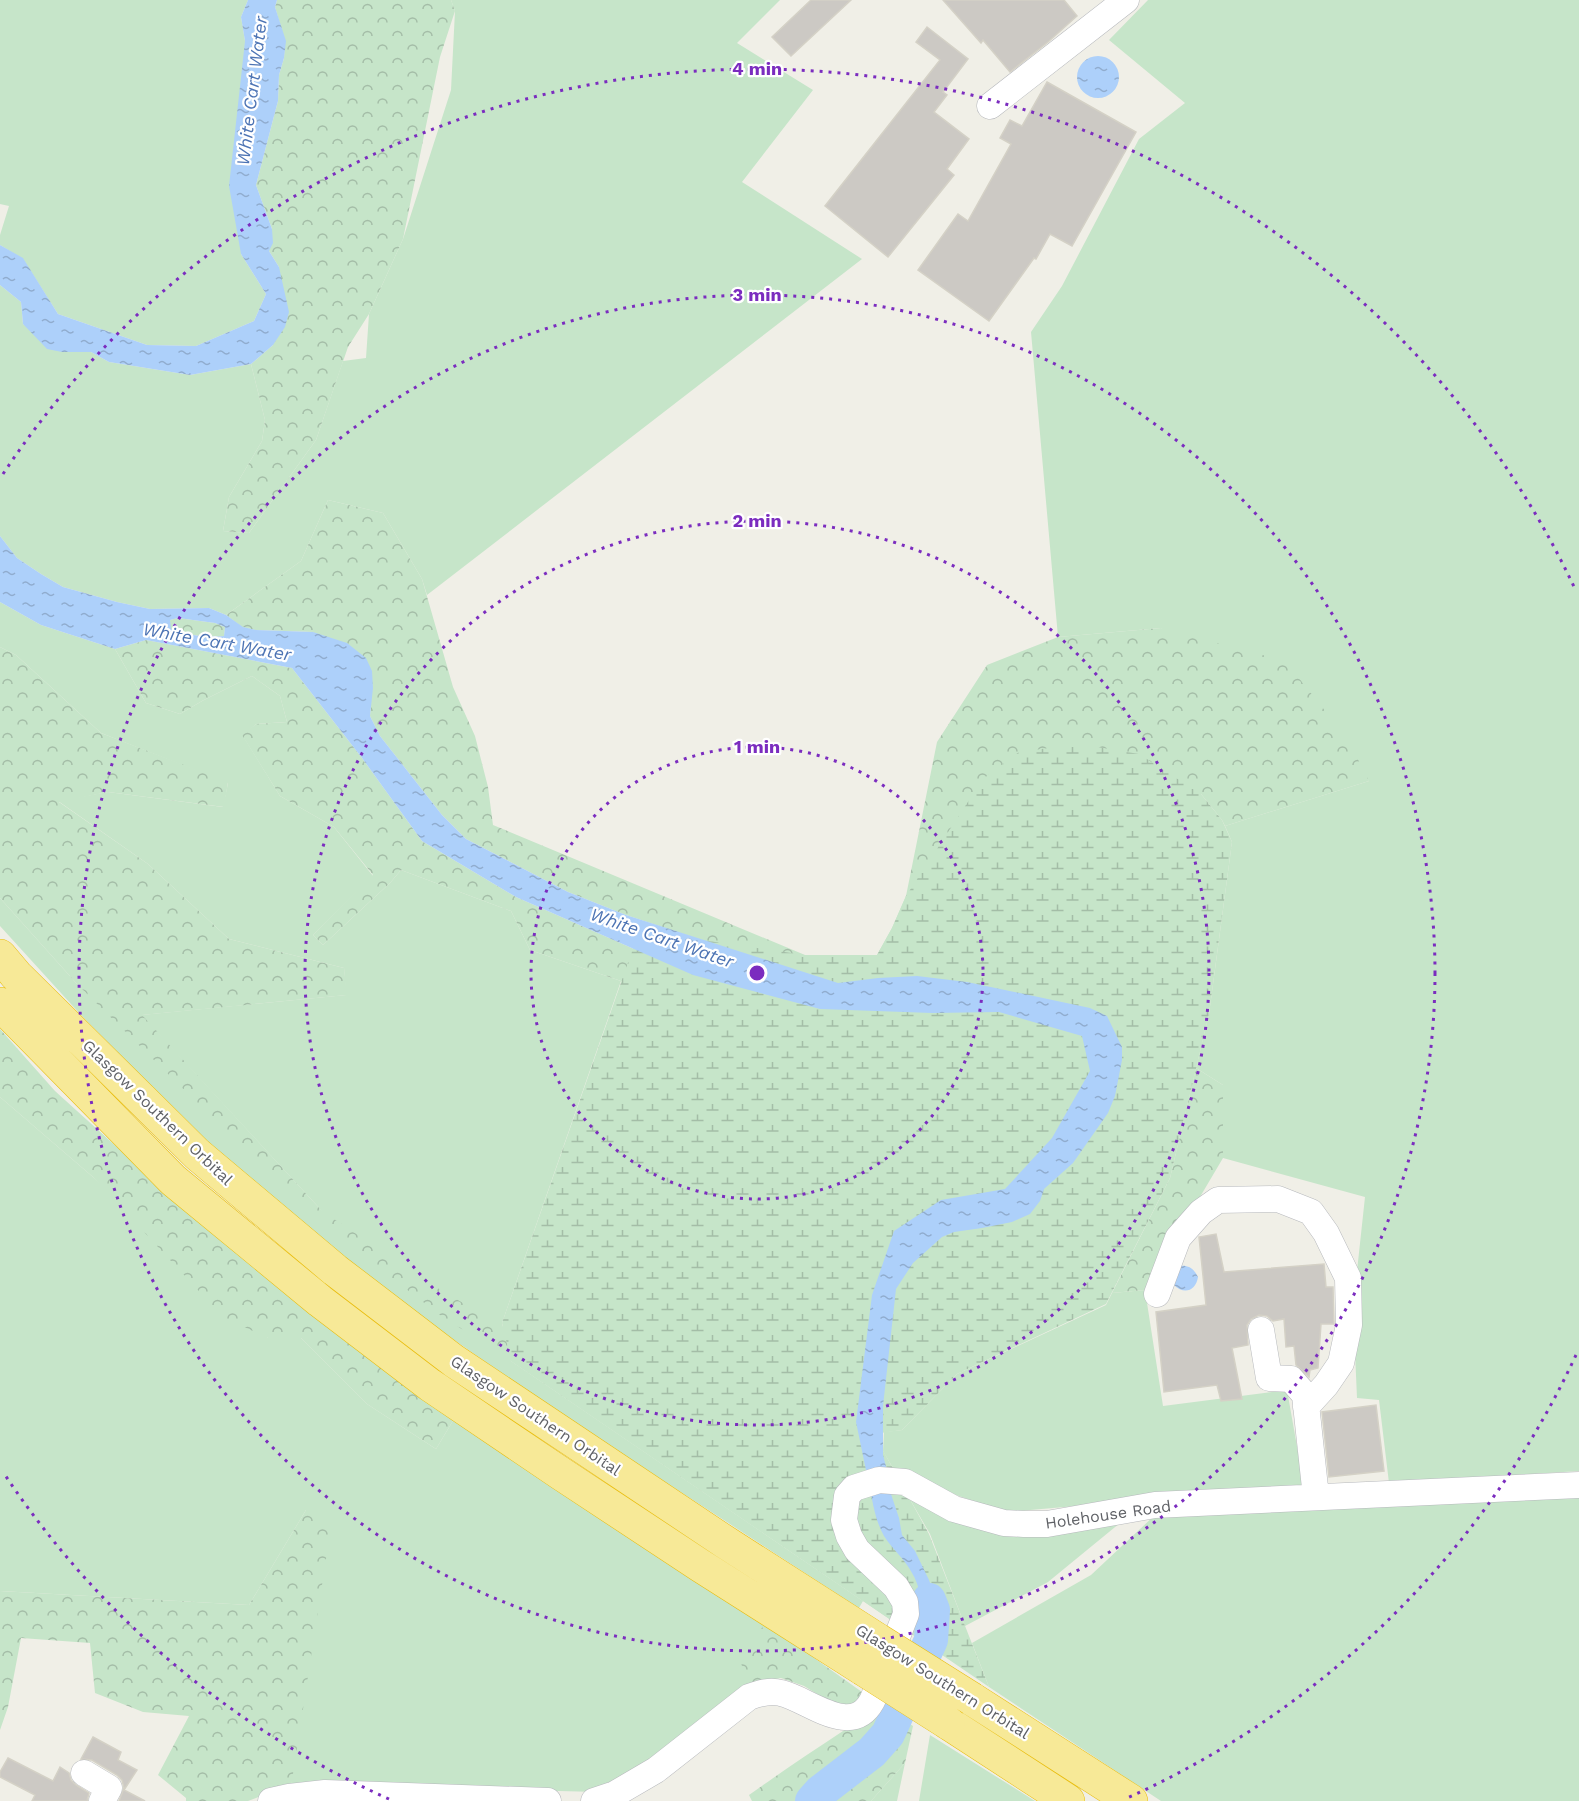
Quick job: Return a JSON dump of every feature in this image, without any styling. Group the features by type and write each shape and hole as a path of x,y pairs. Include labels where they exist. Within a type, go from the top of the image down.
{"highway":[{"name":"Glasgow Southern Orbital","path":"0,956 16,975 197,1154 335,1270 454,1361 725,1542 1131,1801"},
{"name":"Glasgow Southern Orbital","path":"0,1004 173,1180 329,1308 430,1385 701,1566 1068,1801"}],"street":[{"path":"990,106 1126,0"},
{"path":"1157,1294 1178,1238 1201,1212 1218,1200 1278,1199 1311,1212 1326,1233 1348,1278 1349,1325 1341,1363 1326,1385 1306,1407"},
{"path":"1261,1330 1269,1378 1291,1379 1305,1395 1316,1497"},
{"name":"Holehouse Road","path":"610,1799 656,1770 749,1697 764,1692 778,1692 847,1718 856,1715 872,1702 906,1614 905,1602 885,1575 857,1550 849,1536 844,1520 845,1508 847,1496 854,1488 879,1480 905,1482 954,1509 1004,1523 1047,1524 1155,1505 1579,1485"},
{"path":"84,1773 109,1788 102,1801"},
{"path":"271,1801 325,1793 548,1801"}],"green space":[{"path":"0,0 248,0 241,17 245,41 241,254 266,294 254,321 196,346 147,345 58,314 23,259 0,245 0,235 9,206 0,204"},
{"path":"277,0 451,0 455,11 440,57 403,239 369,314 348,347 316,440 249,533 223,531 229,497 262,441 265,420 251,364 273,345 279,267 269,251 272,229 256,185 278,101 279,75 284,58 285,41 275,7"},
{"path":"451,0 780,0 737,43 813,90 742,182 862,259 427,595 422,579 383,513 328,500 301,561 226,615 209,608 150,609 117,602 63,587 17,558 0,536 0,285 21,302 23,324 62,352 91,352 109,362 190,375 251,364 265,420 262,441 229,497 223,531 249,533 316,440 343,361 366,358 369,314 403,239 451,90 455,11"},
{"path":"1148,0 1579,0 1579,1471 1389,1483 1379,1400 1357,1398 1354,1329 1357,1271 1365,1197 1223,1158 1223,1085 1196,1068 1209,1014 1232,842 1225,826 1369,781 1161,628 1058,637 1031,332 1062,286 1139,139 1185,103 1109,40"},
{"path":"328,500 383,513 422,579 453,687 475,736 488,787 493,825 805,955 877,955 906,896 937,742 987,665 1058,637 1161,628 1285,661 1347,738 1369,781 1225,826 1201,794 917,976 790,969 626,915 568,892 466,839 442,815 380,736 370,716 371,704 313,632 255,630 242,627 226,615 301,561"},
{"path":"0,602 41,625 115,649 146,703 180,714 252,676 280,696 287,722 256,724 243,736 280,796 334,827 373,876 313,935 323,945 401,870 511,911 530,950 621,981 502,1323 511,1361 863,1601 859,1608 547,1405 360,1274 197,1133 81,1015 0,926 0,898 77,984 322,1211 141,1015 346,995 344,968 229,939 148,864 58,801 108,792 223,807 228,783 101,733 16,655 0,647"},
{"path":"178,618 215,623 225,627 224,636 197,636 170,629 170,620"},
{"path":"146,640 292,668 362,758 422,841 516,897 693,975 676,994 621,981 530,950 511,911 401,870 323,945 313,935 373,875 334,827 280,796 242,735 256,724 287,722 280,696 252,676 180,714 146,703 115,649"},
{"path":"0,647 16,655 101,733 228,782 224,807 108,792 59,802 148,864 229,939 344,968 347,995 142,1015 322,1211 436,1287 525,1340 894,1622 440,1315 315,1219 77,984 0,898"},
{"path":"1079,744 1139,754 1201,794 1222,820 1232,842 1209,1014 1170,1178 1106,1304 957,1374 902,1430 874,1434 929,1534 989,1687 511,1361 502,1323 639,931 805,955 877,955 906,896 983,779 1019,752"},
{"path":"0,1029 55,1091 204,1226 340,1337 454,1419 436,1449 367,1404 301,1338 268,1338 223,1317 93,1177 0,1097"},
{"path":"1196,1068 1223,1085 1223,1158 1145,1290 1112,1293 1170,1178"},
{"path":"0,1097 93,1177 268,1338 301,1338 367,1404 436,1449 454,1419 765,1623 751,1683 622,1784 599,1792 291,1787 306,1510 249,1605 0,1591"},
{"path":"1145,1290 1163,1406 1287,1390 1304,1486 1006,1512 897,1475 883,1451 884,1432 902,1430 957,1374 1106,1305 1112,1293"},
{"path":"1579,1492 1579,1801 1161,1801 989,1687 972,1643 1091,1575 1155,1515"},
{"path":"908,1496 942,1517 1020,1533 1120,1523 1048,1582 965,1626 930,1534"},
{"path":"306,1510 332,1520 291,1787 248,1801 186,1801 186,1798 158,1775 189,1716 143,1712 95,1693 90,1643 21,1638 8,1707 0,1730 0,1591 249,1605"},
{"path":"765,1623 869,1697 850,1706 835,1705 804,1686 781,1678 751,1683 740,1662"},
{"path":"884,1708 892,1713 883,1728 803,1801 752,1801 749,1795 843,1731"},
{"path":"903,1719 913,1726 905,1763 871,1801 822,1801 839,1784 895,1743"},
{"path":"930,1735 1035,1801 919,1801"},
{"path":"905,1763 897,1801 871,1801"}],"water":[{"path":"248,0 277,0 275,7 286,41 279,75 278,101 256,185 272,229 273,243 269,251 279,267 289,312 285,327 273,345 251,364 190,375 109,362 91,352 62,352 47,349 23,324 21,302 0,285 0,245 23,258 58,314 147,345 196,346 254,321 266,294 241,254 229,186 245,41 241,17"},
{"path":"1098,56 1113,62 1119,77 1113,92 1098,98 1083,92 1077,77 1083,62"},
{"path":"0,536 17,558 63,587 150,609 209,608 226,615 243,627 256,630 313,632 347,643 366,658 372,671 370,716 380,736 442,815 466,839 568,892 626,915 838,983 917,976 967,982 1090,1008 1107,1016 1122,1047 1122,1060 1115,1096 1108,1113 1073,1163 1044,1189 1040,1201 1030,1214 1012,1222 954,1232 942,1237 913,1263 896,1289 883,1406 883,1455 888,1474 867,1475 856,1422 872,1295 894,1231 941,1200 1005,1189 1052,1138 1090,1071 1082,1036 999,1012 932,1013 820,1009 693,975 516,897 422,841 362,758 292,668 146,640 115,649 41,625 0,602","holes":["178,618 215,623 225,627 224,636 204,636 177,631 171,629 170,620"]},
{"path":"1180,1266 1191,1268 1198,1277 1195,1286 1189,1290 1182,1290 1174,1285"},
{"path":"888,1485 902,1535 915,1551 940,1609 941,1631 933,1649 921,1641 924,1625 921,1597 916,1580 906,1563 884,1536 875,1512 870,1486"},
{"path":"892,1713 903,1719 895,1743 839,1784 822,1801 803,1801 883,1728"}],"building":[{"path":"811,0 851,0 791,56 772,37"},
{"path":"943,0 1064,0 1077,16 1010,72 983,40 981,43"},
{"path":"927,27 968,59 943,92 947,95 934,112 969,139 947,169 954,175 888,257 825,206 940,60 916,42"},
{"path":"1047,82 1136,132 1072,246 1050,234 1036,259 1034,258 989,321 918,270 958,214 968,221 1011,144 1000,138 1010,120 1022,126"},
{"path":"1216,1234 1224,1272 1324,1264 1326,1287 1333,1287 1334,1324 1321,1324 1318,1368 1310,1370 1309,1377 1296,1365 1294,1346 1286,1347 1284,1319 1273,1321 1267,1316 1259,1315 1251,1319 1247,1325 1248,1345 1232,1348 1242,1399 1221,1401 1217,1385 1164,1392 1156,1312 1206,1305 1199,1237"},
{"path":"1376,1405 1384,1471 1329,1477 1322,1412"},
{"path":"93,1737 121,1752 118,1760 137,1770 124,1790 145,1801 119,1801 124,1788 122,1780 92,1760 81,1759"},
{"path":"8,1758 53,1781 60,1767 69,1773 76,1785 89,1793 87,1801 32,1801 35,1795 0,1777 0,1772"}],"waterway":[{"name":"White Cart Water","path":"812,1801 820,1792 872,1752 888,1734 931,1640 933,1610 929,1600"}]}
